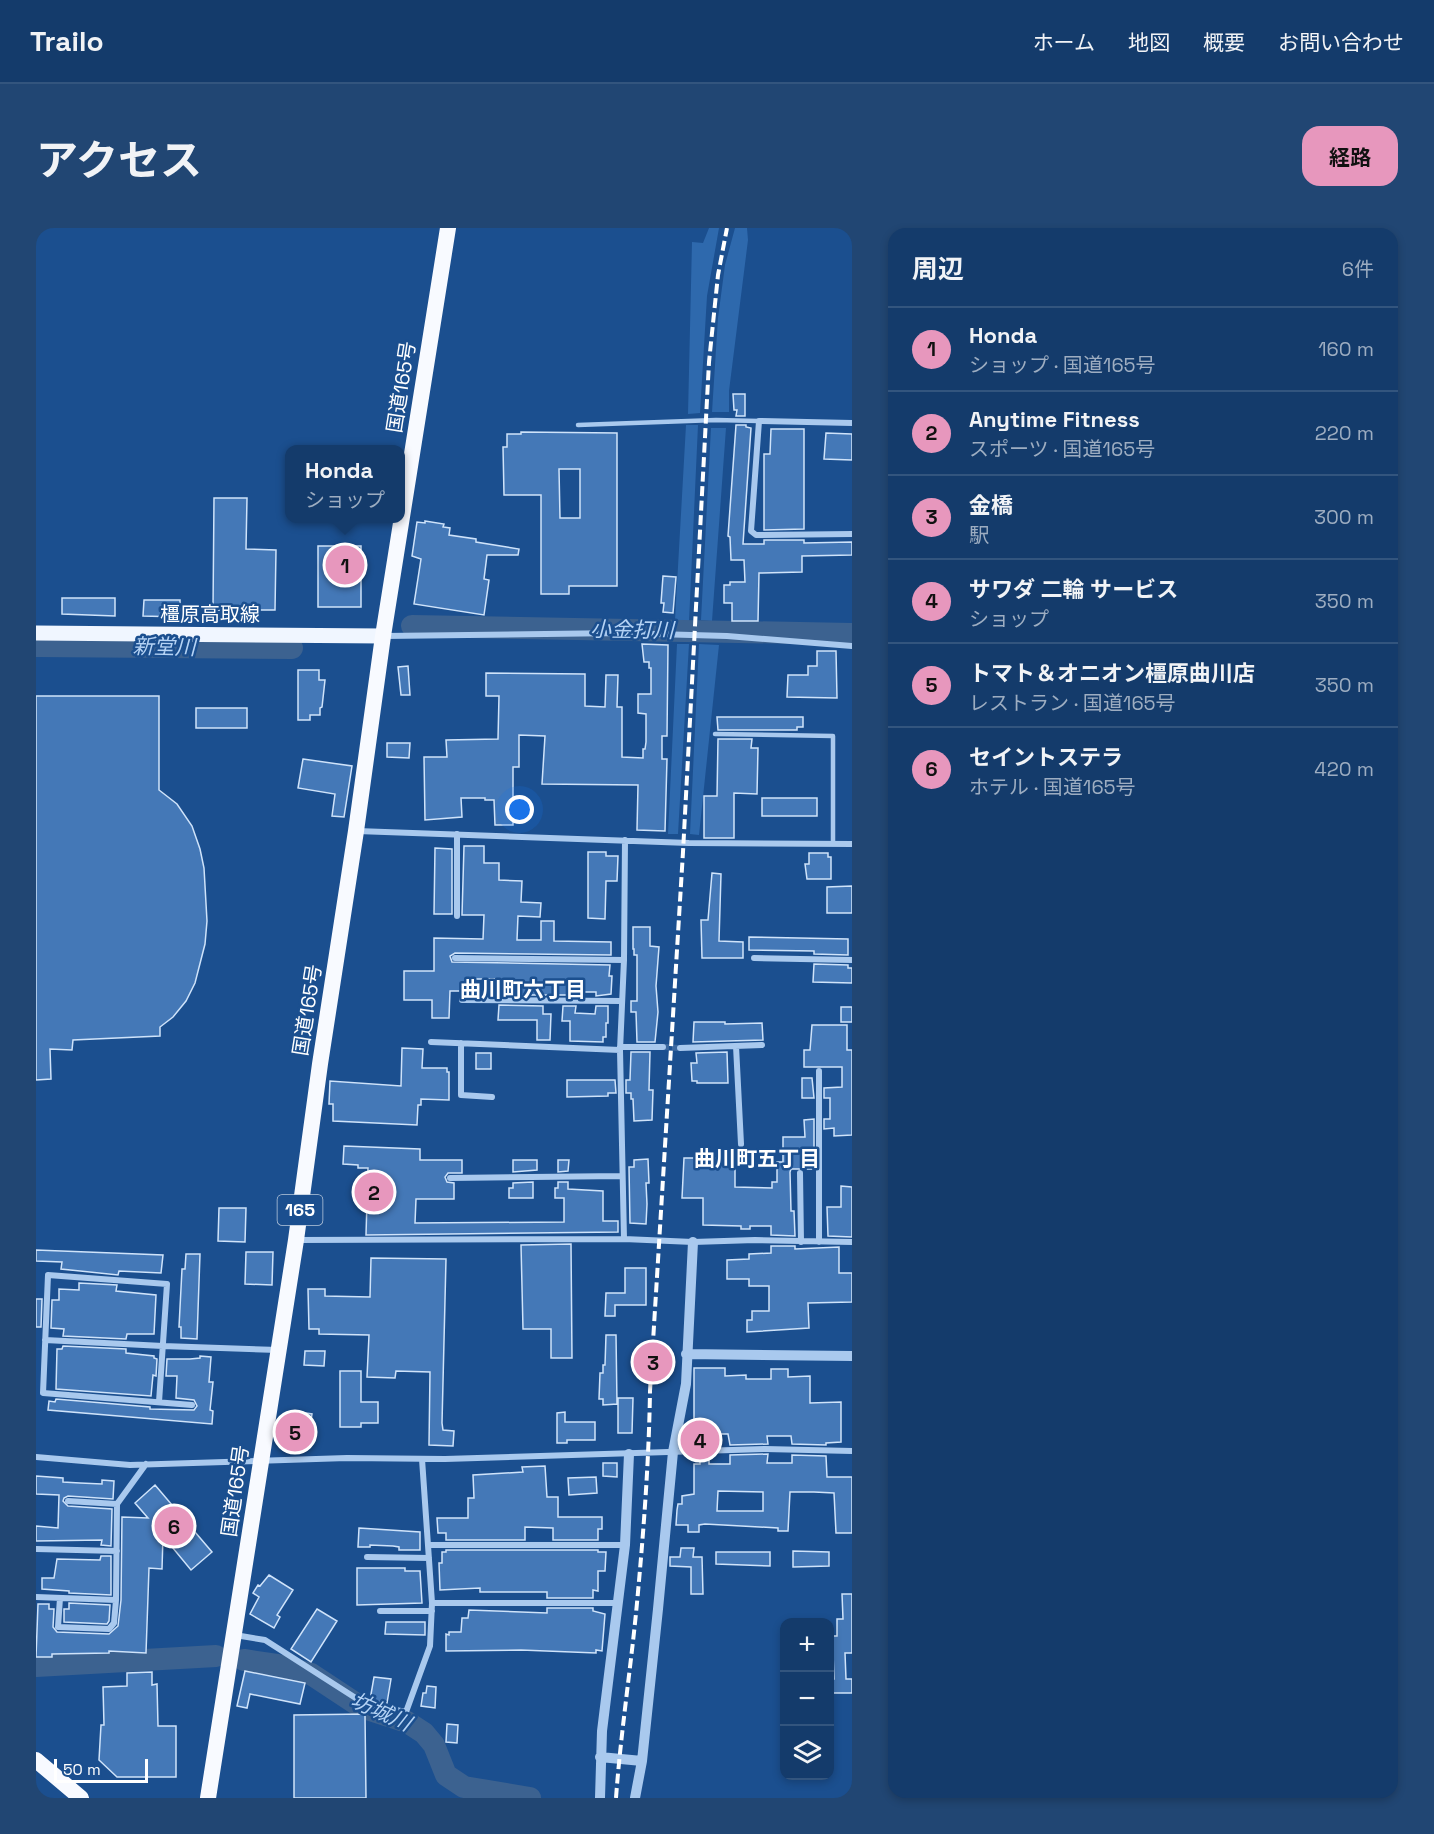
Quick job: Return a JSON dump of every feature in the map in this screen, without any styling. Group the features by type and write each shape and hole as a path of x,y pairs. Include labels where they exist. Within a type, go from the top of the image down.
{"highway":[{"name":"国道165号","path":"405,498 448,228"},
{"name":"国道165号","path":"209,1790 296,1240 401,523"},
{"path":"36,1760 81,1798"},
{"path":"201,1798 209,1790"}],"main road":[{"name":"橿原高取線","path":"36,633 383,636"}],"street":[{"path":"852,423 759,421 751,531 756,535 852,534"},
{"path":"383,636 620,633 727,636 852,646"},
{"path":"356,831 689,843 852,844"},
{"path":"457,834 457,916"},
{"path":"624,1239 620,1048 624,960 625,840"},
{"path":"455,958 624,960"},
{"path":"754,958 852,960"},
{"path":"462,1000 622,1001"},
{"path":"431,1042 620,1048 663,1047"},
{"path":"461,1043 461,1095 492,1097"},
{"path":"736,1046 741,1144"},
{"path":"680,1048 762,1046"},
{"path":"819,1071 819,1242"},
{"path":"800,1173 801,1242"},
{"path":"450,1178 622,1176"},
{"path":"296,1240 624,1239 693,1242 755,1240 852,1242"},
{"path":"635,1798 642,1761 673,1452 683,1405 693,1242"},
{"path":"159,1402 167,1284 48,1275 43,1393 159,1402 192,1404"},
{"path":"45,1340 279,1350"},
{"path":"686,1354 852,1356"},
{"path":"36,1457 130,1465 765,1449 852,1451"},
{"path":"600,1798 600,1757 625,1545 629,1454"},
{"path":"234,1635 266,1640 364,1704 406,1712 430,1646 432,1603 422,1459"},
{"path":"60,1598 58,1628 109,1629 114,1623 117,1504 146,1464"},
{"path":"68,1501 117,1504"},
{"path":"428,1545 625,1545"},
{"path":"36,1549 117,1551"},
{"path":"367,1557 429,1558"},
{"path":"36,1597 116,1600"},
{"path":"432,1603 619,1603"},
{"path":"380,1611 432,1611"},
{"path":"600,1757 642,1761"}],"lane":[{"path":"578,424 759,421"},
{"path":"715,734 833,736 833,844"}],"shaded area":[{"path":"709,228 719,228 707,296 700,413 688,414 692,242 703,243"},
{"path":"735,228 747,228 748,240 729,391 729,412 712,412 718,318 725,265"},
{"path":"686,425 698,425 689,622 675,620"},
{"path":"711,428 726,428 712,621 701,620"},
{"path":"677,644 689,644 678,834 668,834"},
{"path":"699,644 719,645 699,835 690,834"}],"building":[{"path":"733,394 745,394 745,416 736,416 737,410 734,410"},
{"path":"736,425 746,425 751,428 743,544 764,544 764,540 804,540 804,543 852,542 852,555 802,556 802,572 759,573 758,621 732,621 732,603 724,603 724,585 730,585 730,582 745,582 744,560 731,560 730,537 728,536"},
{"path":"771,429 804,429 804,529 764,530 764,454 770,454"},
{"path":"521,432 617,433 617,586 569,586 569,594 541,594 541,495 504,495 503,447 507,447 507,434 521,434","holes":["559,469 580,469 580,518 560,518"]},
{"path":"826,433 852,434 852,460 824,459"},
{"path":"214,498 247,498 246,549 276,550 275,610 213,610"},
{"path":"425,521 444,524 443,527 450,528 449,535 519,549 518,555 487,555 484,579 489,580 484,615 414,604 421,559 412,556 417,522 425,523"},
{"path":"318,546 361,546 361,607 318,607"},
{"path":"663,576 676,577 673,613 663,612 664,603 661,603"},
{"path":"62,598 115,598 115,616 62,614"},
{"path":"144,600 180,600 180,617 143,616"},
{"path":"642,644 668,645 667,736 662,736 662,759 667,759 665,831 637,830 638,785 542,784 545,736 519,735 519,767 513,767 513,825 495,825 494,800 485,800 485,798 461,798 462,817 425,820 424,757 447,757 446,740 498,739 499,696 486,696 486,673 585,674 585,706 605,707 606,675 618,675 617,707 622,707 622,757 643,758 646,742 646,714 638,713 638,694 651,694 651,668 649,668 649,662 644,662"},
{"path":"817,651 836,651 837,698 787,697 788,675 808,675 808,666 817,666"},
{"path":"408,666 410,695 401,695 398,667"},
{"path":"298,670 319,670 319,680 325,680 320,715 310,715 310,720 298,720"},
{"path":"36,696 159,696 159,790 177,804 192,826 204,868 207,921 205,944 195,983 186,1001 173,1017 160,1027 160,1036 73,1040 72,1050 50,1049 51,1079 36,1080"},
{"path":"196,708 247,708 247,728 196,728"},
{"path":"717,717 803,717 803,727 797,727 797,730 718,730"},
{"path":"718,739 752,739 751,748 758,748 757,794 734,793 734,838 704,838 704,796 717,796"},
{"path":"387,743 410,743 409,758 387,757"},
{"path":"303,759 352,766 344,817 332,816 335,794 298,788"},
{"path":"762,798 817,798 817,816 762,816"},
{"path":"464,846 484,846 484,863 499,863 499,880 522,881 521,902 541,903 540,917 518,916 517,940 541,940 541,921 554,921 554,941 611,942 611,955 455,953 450,956 452,962 610,965 611,994 596,996 596,992 577,992 577,995 499,995 500,979 475,979 475,991 450,991 449,1018 432,1018 432,1000 404,1000 404,971 434,971 434,938 483,939 484,915 462,915"},
{"path":"435,848 452,849 452,914 434,914"},
{"path":"588,852 606,852 606,856 618,856 617,881 606,881 605,919 588,918"},
{"path":"809,853 828,853 828,857 831,857 831,879 807,879 805,864 809,864"},
{"path":"712,873 721,874 719,941 743,942 743,958 702,958 701,920 708,920"},
{"path":"852,886 852,913 827,913 827,887"},
{"path":"633,927 650,927 650,946 659,947 655,1042 637,1042 636,1012 631,1012 631,1001 637,1001 637,955 634,955 633,949"},
{"path":"749,937 848,939 848,955 814,954 814,951 749,950"},
{"path":"814,964 848,965 848,968 852,968 852,983 813,982"},
{"path":"499,1005 543,1006 543,1014 551,1014 550,1040 537,1040 537,1020 498,1020"},
{"path":"563,1006 576,1006 575,1013 595,1014 596,1006 608,1006 608,1023 606,1023 606,1037 603,1037 603,1042 570,1041 570,1021 562,1021"},
{"path":"841,1007 852,1007 852,1022 841,1022"},
{"path":"694,1022 762,1023 763,1040 693,1042"},
{"path":"812,1025 847,1025 847,1050 852,1050 852,1135 834,1136 834,1128 824,1129 824,1119 830,1119 830,1098 824,1098 824,1088 842,1087 842,1067 804,1067 804,1050 810,1050"},
{"path":"402,1048 423,1049 422,1068 447,1068 449,1100 421,1099 421,1105 418,1105 417,1125 333,1121 333,1104 329,1104 330,1081 401,1086"},
{"path":"631,1052 650,1052 649,1090 653,1090 652,1120 634,1121 633,1099 631,1099 631,1093 626,1093 626,1080 630,1080"},
{"path":"727,1052 728,1083 692,1081 691,1063 697,1063 696,1053"},
{"path":"476,1053 491,1053 491,1069 476,1069"},
{"path":"802,1078 812,1078 814,1098 802,1098"},
{"path":"567,1080 615,1080 616,1093 608,1093 608,1096 567,1097"},
{"path":"814,1119 814,1169 791,1169 790,1172 791,1211 794,1211 795,1236 771,1235 771,1226 750,1226 750,1229 741,1229 741,1226 703,1225 703,1198 682,1198 684,1158 732,1158 732,1167 735,1167 735,1187 772,1188 772,1182 777,1182 777,1162 783,1162 783,1137 805,1137 804,1120"},
{"path":"344,1146 420,1149 420,1160 462,1160 462,1173 448,1173 445,1177 447,1182 454,1183 454,1199 416,1199 415,1223 564,1222 564,1198 555,1198 555,1188 558,1188 558,1182 568,1182 568,1189 603,1191 603,1221 618,1221 618,1232 366,1235 368,1168 343,1164"},
{"path":"648,1159 646,1224 630,1223 629,1167 634,1167 634,1160"},
{"path":"513,1160 537,1160 537,1170 513,1172"},
{"path":"558,1160 569,1160 568,1171 558,1172"},
{"path":"533,1182 533,1198 509,1198 509,1188 513,1188 513,1183"},
{"path":"841,1186 852,1187 852,1237 828,1236 827,1207 841,1207"},
{"path":"219,1208 246,1208 245,1242 218,1241"},
{"path":"571,1244 572,1358 551,1358 551,1329 523,1329 521,1245"},
{"path":"771,1246 795,1246 795,1249 839,1247 839,1273 852,1273 852,1302 808,1303 809,1328 747,1332 747,1320 752,1320 752,1311 769,1311 769,1286 749,1286 749,1279 727,1279 727,1260 749,1259 749,1254 771,1253"},
{"path":"36,1250 163,1255 161,1273 119,1271 118,1275 61,1269 62,1262 36,1261"},
{"path":"246,1252 273,1252 272,1285 245,1284"},
{"path":"186,1254 200,1254 197,1339 181,1338 181,1327 179,1327 182,1269 185,1269"},
{"path":"371,1258 446,1259 442,1423 443,1430 454,1431 453,1446 429,1445 430,1372 396,1371 395,1378 367,1377 369,1335 319,1334 319,1329 309,1329 308,1289 325,1289 325,1296 370,1297"},
{"path":"625,1268 646,1268 646,1305 615,1305 615,1316 605,1316 606,1293 625,1293"},
{"path":"79,1283 117,1285 116,1291 156,1295 154,1334 127,1334 126,1339 63,1336 64,1329 51,1328 52,1300 59,1300 59,1289 79,1290"},
{"path":"36,1299 42,1299 41,1327 36,1327"},
{"path":"606,1335 616,1335 617,1404 603,1405 603,1399 599,1399 600,1373 603,1373 603,1365 605,1365"},
{"path":"63,1346 126,1349 126,1353 154,1356 157,1359 156,1376 153,1375 151,1396 56,1389 57,1349 62,1349"},
{"path":"305,1351 325,1351 324,1366 304,1365"},
{"path":"200,1356 211,1357 209,1382 213,1382 210,1410 213,1411 212,1424 48,1410 49,1401 55,1402 56,1399 150,1407 150,1409 194,1410 197,1406 194,1400 176,1398 177,1376 166,1376 167,1359 190,1359 200,1358"},
{"path":"694,1368 725,1368 725,1376 746,1375 746,1379 771,1379 771,1369 788,1369 788,1377 810,1376 810,1403 841,1402 841,1442 826,1443 826,1445 792,1444 791,1436 767,1436 768,1444 730,1445 728,1434 705,1434 705,1441 709,1441 709,1445 694,1444"},
{"path":"340,1371 361,1371 361,1402 378,1402 378,1423 361,1423 361,1427 340,1427"},
{"path":"618,1398 633,1398 632,1433 618,1433"},
{"path":"292,1411 312,1414 307,1447 280,1443 283,1420 291,1421"},
{"path":"565,1412 565,1422 595,1422 595,1440 567,1440 567,1443 557,1443 557,1413"},
{"path":"768,1454 767,1463 792,1463 792,1455 826,1456 827,1477 852,1477 852,1533 836,1533 834,1493 814,1492 790,1492 788,1531 778,1531 778,1528 705,1524 699,1525 699,1532 688,1532 688,1525 676,1525 678,1504 682,1504 682,1496 694,1494 694,1464 700,1464 700,1456 709,1456 709,1464 730,1464 730,1455","holes":["718,1491 763,1492 763,1511 717,1511"]},
{"path":"603,1463 617,1463 617,1477 603,1476"},
{"path":"545,1466 547,1497 558,1497 558,1517 602,1517 602,1529 598,1529 598,1540 553,1540 553,1528 525,1527 525,1540 446,1540 446,1533 438,1533 437,1518 468,1518 468,1498 474,1498 473,1475 523,1472 522,1467"},
{"path":"36,1476 63,1478 63,1482 102,1484 102,1480 114,1481 113,1499 68,1496 63,1501 68,1506 112,1509 111,1546 101,1545 102,1540 36,1541 36,1526 58,1528 59,1495 36,1494"},
{"path":"596,1477 597,1493 569,1495 568,1478"},
{"path":"155,1485 212,1552 191,1570 163,1536 162,1569 149,1568 146,1653 109,1651 109,1653 52,1654 52,1657 36,1657 38,1604 49,1604 49,1609 54,1609 53,1627 57,1632 109,1634 118,1626 121,1600 122,1517 148,1518 135,1503"},
{"path":"359,1528 420,1532 420,1550 399,1550 399,1547 393,1546 358,1547"},
{"path":"681,1548 694,1548 693,1557 702,1557 703,1594 691,1594 691,1567 670,1566 670,1557 680,1557"},
{"path":"446,1550 598,1550 598,1552 606,1552 605,1571 598,1571 598,1591 593,1590 593,1598 547,1598 547,1592 480,1592 480,1588 440,1590 439,1563 442,1563 442,1552"},
{"path":"793,1551 829,1552 829,1566 793,1567"},
{"path":"716,1552 770,1552 770,1566 716,1564"},
{"path":"101,1556 111,1556 111,1595 42,1589 42,1578 54,1578 57,1559 100,1560"},
{"path":"357,1568 405,1568 405,1571 420,1571 422,1603 357,1605"},
{"path":"269,1575 293,1590 277,1615 280,1617 274,1628 250,1614 259,1597 253,1593"},
{"path":"842,1594 852,1594 852,1653 845,1653 846,1679 852,1679 852,1693 834,1693 834,1636 837,1636 837,1619 843,1619"},
{"path":"69,1603 110,1605 109,1621 107,1624 64,1622 64,1609 69,1609"},
{"path":"547,1608 593,1608 593,1611 605,1614 602,1651 596,1650 596,1653 521,1650 446,1651 446,1634 461,1632 462,1618 468,1618 469,1610 547,1613"},
{"path":"317,1609 337,1621 311,1662 291,1649"},
{"path":"386,1622 425,1622 425,1635 385,1634"},
{"path":"245,1671 305,1683 300,1704 250,1694 247,1708 237,1706"},
{"path":"152,1672 152,1685 157,1684 158,1726 176,1726 176,1777 117,1777 99,1760 101,1725 104,1725 103,1687 127,1686 127,1673"},
{"path":"374,1677 391,1679 387,1703 370,1700"},
{"path":"427,1686 436,1687 435,1708 421,1706 423,1693 426,1693"},
{"path":"365,1714 366,1798 294,1798 294,1715"},
{"path":"447,1724 458,1725 457,1743 446,1742"}],"waterway":[{"name":"小金打川","path":"412,626 852,634"},
{"name":"新堂川","path":"36,646 292,648"},
{"name":"坊城川","path":"36,1666 216,1656"},
{"name":"坊城川","path":"244,1660 277,1665 311,1674 361,1707 407,1722 424,1733 434,1745 446,1775 464,1787 530,1798"}],"tunnel":[{"path":"663,1047 680,1048"}],"railway":[{"path":"616,1798 636,1618 646,1492 709,362 718,275 727,228"}],"place":[{"name":"Honda","path":"345,565"},
{"name":"Anytime Fitness","path":"374,1192"},
{"name":"金橋","path":"653,1362"},
{"name":"トマト＆オニオン橿原曲川店","path":"295,1432"},
{"name":"サワダ 二輪 サービス","path":"700,1440"},
{"name":"セイントステラ","path":"174,1526"}],"district":[{"name":"曲川町六丁目","path":"523,990"},
{"name":"曲川町五丁目","path":"757,1159"}]}
